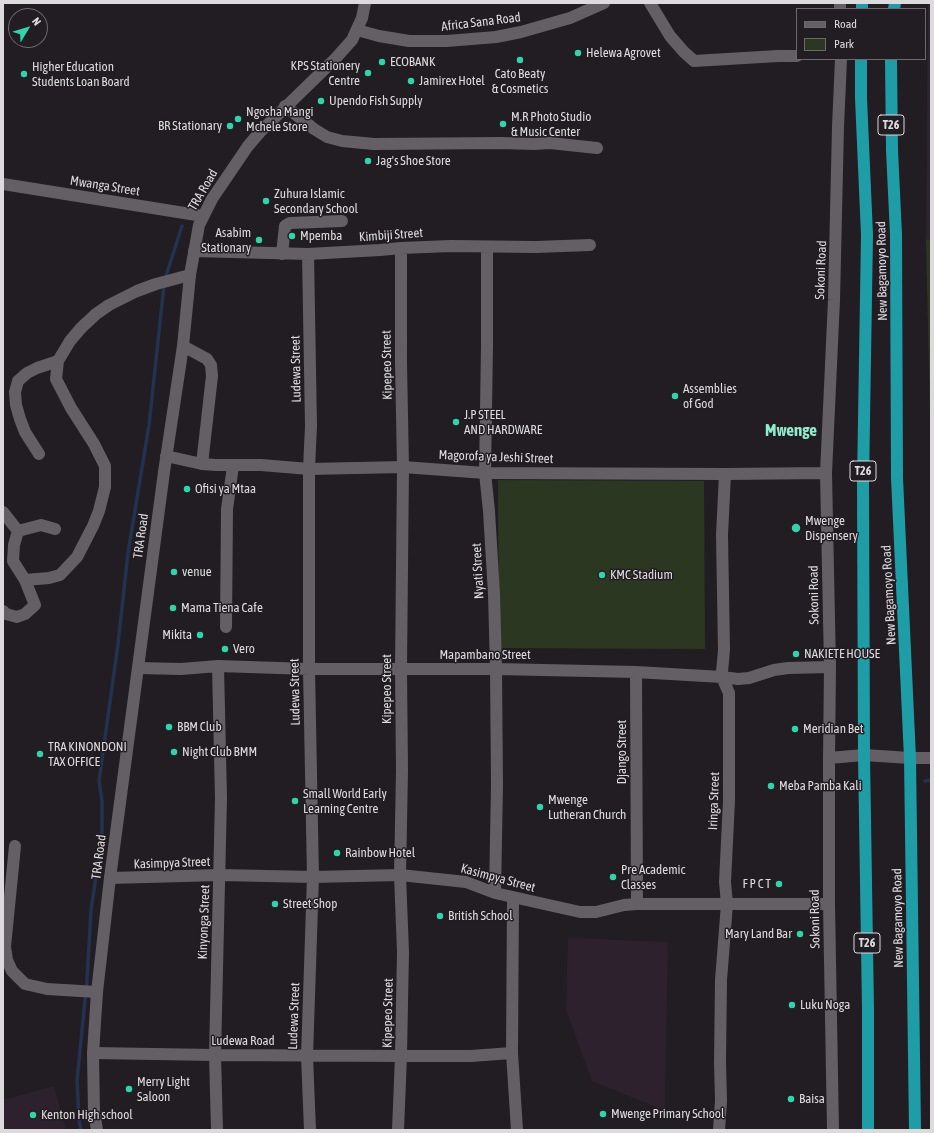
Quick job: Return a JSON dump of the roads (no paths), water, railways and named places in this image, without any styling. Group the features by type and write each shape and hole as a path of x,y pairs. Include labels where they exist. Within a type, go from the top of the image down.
{"highway":[{"name":"New Bagamoyo Road","path":"861,60 861,98 867,235 863,482 868,1130"},
{"name":"New Bagamoyo Road","path":"891,60 892,150 896,235 898,478 910,758 915,1130"}],"street":[{"name":"TRA Road","path":"97,1130 94,1112 93,1053 97,992 110,878 166,456 183,346 190,275 199,225 212,199 238,159 260,132 335,59 352,40 362,18 365,3"},
{"name":"Africa Sana Road","path":"357,30 379,36 409,41 447,42 496,37 521,32 570,18 604,3"},
{"path":"650,3 670,36 694,61 796,56"},
{"name":"Sokoni Road","path":"833,1130 829,904 830,667 826,473 834,293 838,127 842,60"},
{"path":"285,106 314,129 327,137 342,141 374,144 550,143 597,148"},
{"name":"Mwanga Street","path":"3,184 203,216"},
{"path":"282,254 285,226 290,222 342,221"},
{"name":"Kimbiji Street","path":"194,251 308,254 451,246 536,247 590,245"},
{"name":"Nyati Street","path":"487,247 485,473 494,594 496,669 497,785 495,893"},
{"name":"Kipepeo Street","path":"398,1130 403,952 400,875 402,771 401,669 403,466 401,248"},
{"name":"Ludewa Street","path":"308,254 311,426 309,469 309,669 313,877 307,1056 310,1130"},
{"path":"25,580 49,578 60,575 77,557 90,535 99,511 105,487 105,466 94,444 71,408 56,379 58,361 70,341 81,328 96,314 109,305 156,284 190,275"},
{"path":"183,346 207,359 211,365 212,376 202,464"},
{"path":"39,454 25,432 16,405 15,392 18,381 27,373 58,361"},
{"name":"Magorofa ya Jeshi Street","path":"166,456 202,464 233,466 261,465 309,469 403,466 485,473 826,473"},
{"path":"226,627 227,509 233,466"},
{"name":"Iringa Street","path":"719,1130 721,1102 721,980 727,904 725,882 729,801 729,693 722,677 724,650 722,535 725,474"},
{"path":"3,512 18,531"},
{"path":"18,531 40,525 55,529"},
{"path":"3,612 17,617 25,614 35,605 25,580 13,561 14,545 18,531"},
{"name":"Mapambano Street","path":"138,668 181,669 218,666 309,669 496,669 636,672 744,679 774,670 788,668 830,667"},
{"name":"Kinyonga Street","path":"217,1130 215,1055 217,933 220,875 221,759 218,666"},
{"name":"Django Street","path":"636,672 637,904"},
{"path":"829,758 864,755 931,758"},
{"path":"15,846 5,947 7,960 12,972 25,984 46,990 97,992"},
{"name":"Kasimpya Street","path":"110,878 220,875 313,877 400,875 466,882 513,898 580,912 596,912 624,905 637,904 829,904"},
{"path":"513,898 512,1053 517,1130"},
{"name":"Ludewa Road","path":"93,1053 307,1056 471,1056 512,1053"}],"waterway":[{"path":"165,279 182,226"},
{"path":"81,1130 77,1081 87,980 91,910 102,835 102,801 99,781 118,644 128,553 149,425 164,285"},
{"path":"925,781 931,780"}],"place":[{"name":"Helewa Agrovet","path":"578,53"},
{"name":"Cato Beaty & Cosmetics","path":"520,60"},
{"name":"ECOBANK","path":"382,62"},
{"name":"KPS Stationery Centre","path":"368,73"},
{"name":"Higher Education Students Loan Board","path":"24,74"},
{"name":"Jamirex Hotel","path":"411,81"},
{"name":"Upendo Fish Supply","path":"321,101"},
{"name":"Ngosha Mangi Mchele Store","path":"238,119"},
{"name":"M.R Photo Studio & Music Center","path":"503,124"},
{"name":"BR Stationary","path":"230,126"},
{"name":"Jag's Shoe Store","path":"368,161"},
{"name":"Zuhura Islamic Secondary School","path":"266,201"},
{"name":"Mpemba","path":"292,236"},
{"name":"Asabim Stationary","path":"259,240"},
{"name":"Assemblies of God","path":"675,396"},
{"name":"J.P STEEL AND HARDWARE","path":"456,422"},
{"name":"Ofisi ya Mtaa","path":"187,489"},
{"name":"Mwenge Dispensery","path":"796,528"},
{"name":"venue","path":"174,572"},
{"name":"KMC Stadium","path":"602,575"},
{"name":"Mama Tiena Cafe","path":"173,608"},
{"name":"Mikita","path":"200,635"},
{"name":"Vero","path":"225,649"},
{"name":"NAKIETE HOUSE","path":"796,654"},
{"name":"BBM Club","path":"169,727"},
{"name":"Meridian Bet","path":"795,729"},
{"name":"Night Club BMM","path":"174,752"},
{"name":"TRA KINONDONI TAX OFFICE","path":"40,754"},
{"name":"Meba Pamba Kali","path":"771,786"},
{"name":"Small World Early Learning Centre","path":"295,801"},
{"name":"Mwenge Lutheran Church","path":"540,807"},
{"name":"Rainbow Hotel","path":"337,853"},
{"name":"Pre Academic Classes","path":"613,877"},
{"name":"F P C T","path":"779,884"},
{"name":"Street Shop","path":"275,904"},
{"name":"British School","path":"440,916"},
{"name":"Mary Land Bar","path":"800,934"},
{"name":"Luku Noga","path":"792,1005"},
{"name":"Merry Light Saloon","path":"129,1089"},
{"name":"Baisa","path":"791,1099"},
{"name":"Mwenge Primary School","path":"603,1114"},
{"name":"Kenton High school","path":"33,1115"}],"district":[{"name":"Mwenge","path":"791,431"}]}
